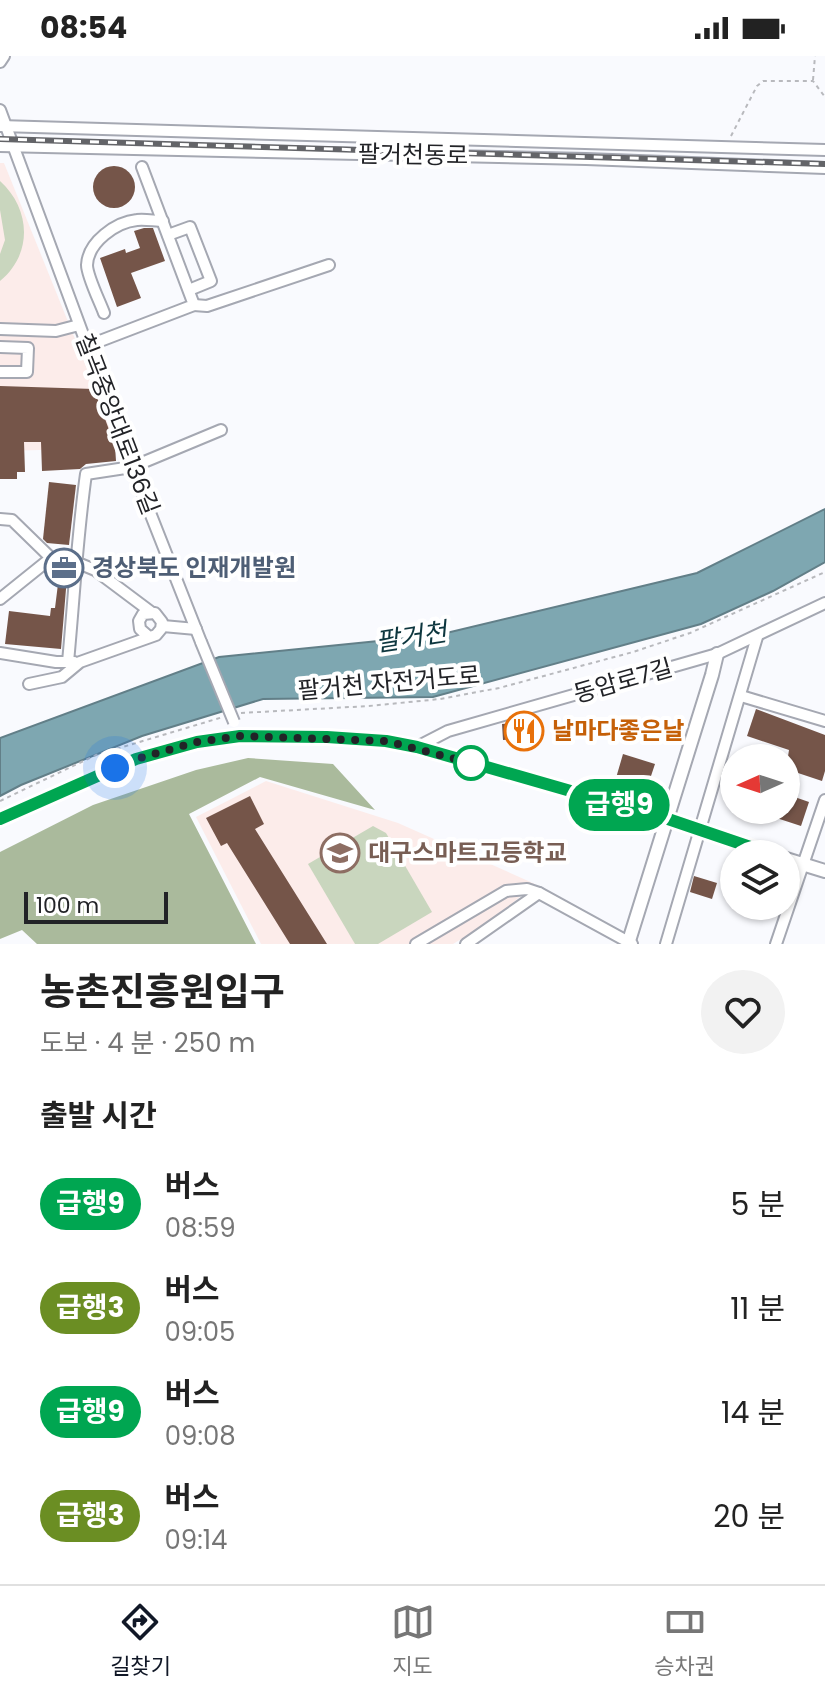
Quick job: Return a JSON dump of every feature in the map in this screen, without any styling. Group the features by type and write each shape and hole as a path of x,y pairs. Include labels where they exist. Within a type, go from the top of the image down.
{"main road":[{"path":"629,943 717,654"},
{"path":"0,819 136,759 197,742 240,736 386,741 417,747 668,819 730,840"},
{"path":"800,864 825,871"}],"street":[{"path":"0,62 4,56"},
{"name":"칠곡중앙대로136길","path":"0,110 3,127 14,146 132,467 240,736"},
{"name":"팔거천동로","path":"3,127 825,150"},
{"name":"팔거천동로","path":"0,146 586,159 825,168"},
{"path":"142,167 194,305"},
{"path":"104,313 87,266 92,249 122,224 137,220 163,221"},
{"path":"168,235 190,227 201,254 211,281 189,290"},
{"path":"87,346 194,305 207,306 329,265"},
{"path":"0,329 56,331 79,325"},
{"path":"0,347 28,348 27,372 0,372"},
{"path":"68,662 78,563 76,545 86,474 132,467 221,430"},
{"path":"0,519 12,520 51,558 95,570 161,618 163,626"},
{"path":"0,599 51,558"},
{"name":"동암로7길","path":"417,747 448,731 717,654 825,603"},
{"path":"148,636 140,629 139,621 143,614 151,612"},
{"path":"163,626 196,629"},
{"path":"29,684 62,677 80,662 156,635 163,626"},
{"path":"666,944 757,637"},
{"path":"0,653 80,662"},
{"path":"741,696 825,721"},
{"path":"776,944 825,800"},
{"path":"416,944 506,891 527,889 629,943"},
{"path":"466,944 539,893"}],"path":[{"path":"815,56 813,81 825,97"},
{"path":"731,136 757,86 763,81 813,81"},
{"name":"팔거천 자전거도로","path":"0,801 96,755 205,721 249,711 369,706 440,699 499,688 633,652 690,633 825,572"}],"shaded area":[{"path":"0,163 4,163 119,448 0,451"},
{"name":"대구스마트고등학교","path":"266,781 398,823 535,884 491,921 453,944 261,944 196,817"}],"green space":[{"path":"0,181 18,205 24,231 18,258 0,281 0,254 5,240 0,210"},
{"path":"248,758 333,764 375,810 260,777 189,814 256,944 37,944 22,930 0,939 0,852 93,805 196,770"},
{"path":"373,826 386,833 432,912 378,944 355,944 308,864"}],"water":[{"path":"825,509 825,562 773,591 701,624 433,697 263,699 142,736 0,796 0,738 219,657 438,635 697,573"}],"building":[{"path":"114,166 129,172 135,187 129,202 114,208 99,202 93,187 99,172"},
{"path":"153,228 165,261 131,273 141,298 117,307 100,258 125,249 126,253 140,248 134,231"},
{"path":"0,386 94,389 115,446 116,461 86,464 80,469 42,471 41,442 24,442 25,472 17,472 17,479 0,479"},
{"path":"49,482 76,485 69,545 47,543 43,539"},
{"path":"59,576 67,577 61,649 5,644 9,611 50,616 51,608 55,608"},
{"path":"756,709 825,735 822,781 800,774 800,744 771,744 747,736"},
{"path":"538,721 540,738 503,740 502,724"},
{"path":"623,754 655,764 650,779 638,785 616,778"},
{"path":"250,796 264,824 255,829 327,944 290,944 227,843 221,846 206,818"},
{"path":"800,799 809,802 801,826 795,824 800,824"},
{"path":"694,876 717,883 712,899 690,892"}],"railway":[{"path":"0,139 825,164"}],"bus line":[{"name":"급행9","path":"0,819 136,759 197,742 240,736 327,737 386,741 417,747 668,819 730,840"}],"place":[{"name":"경상북도 인재개발원","path":"64,568"},
{"name":"날마다좋은날","path":"524,731"},
{"name":"대구스마트고등학교","path":"340,853"}],"route":[{"path":"115,768 197,742 240,736 386,741 471,763"}],"water label":[{"name":"팔거천","path":"411,637"}]}
